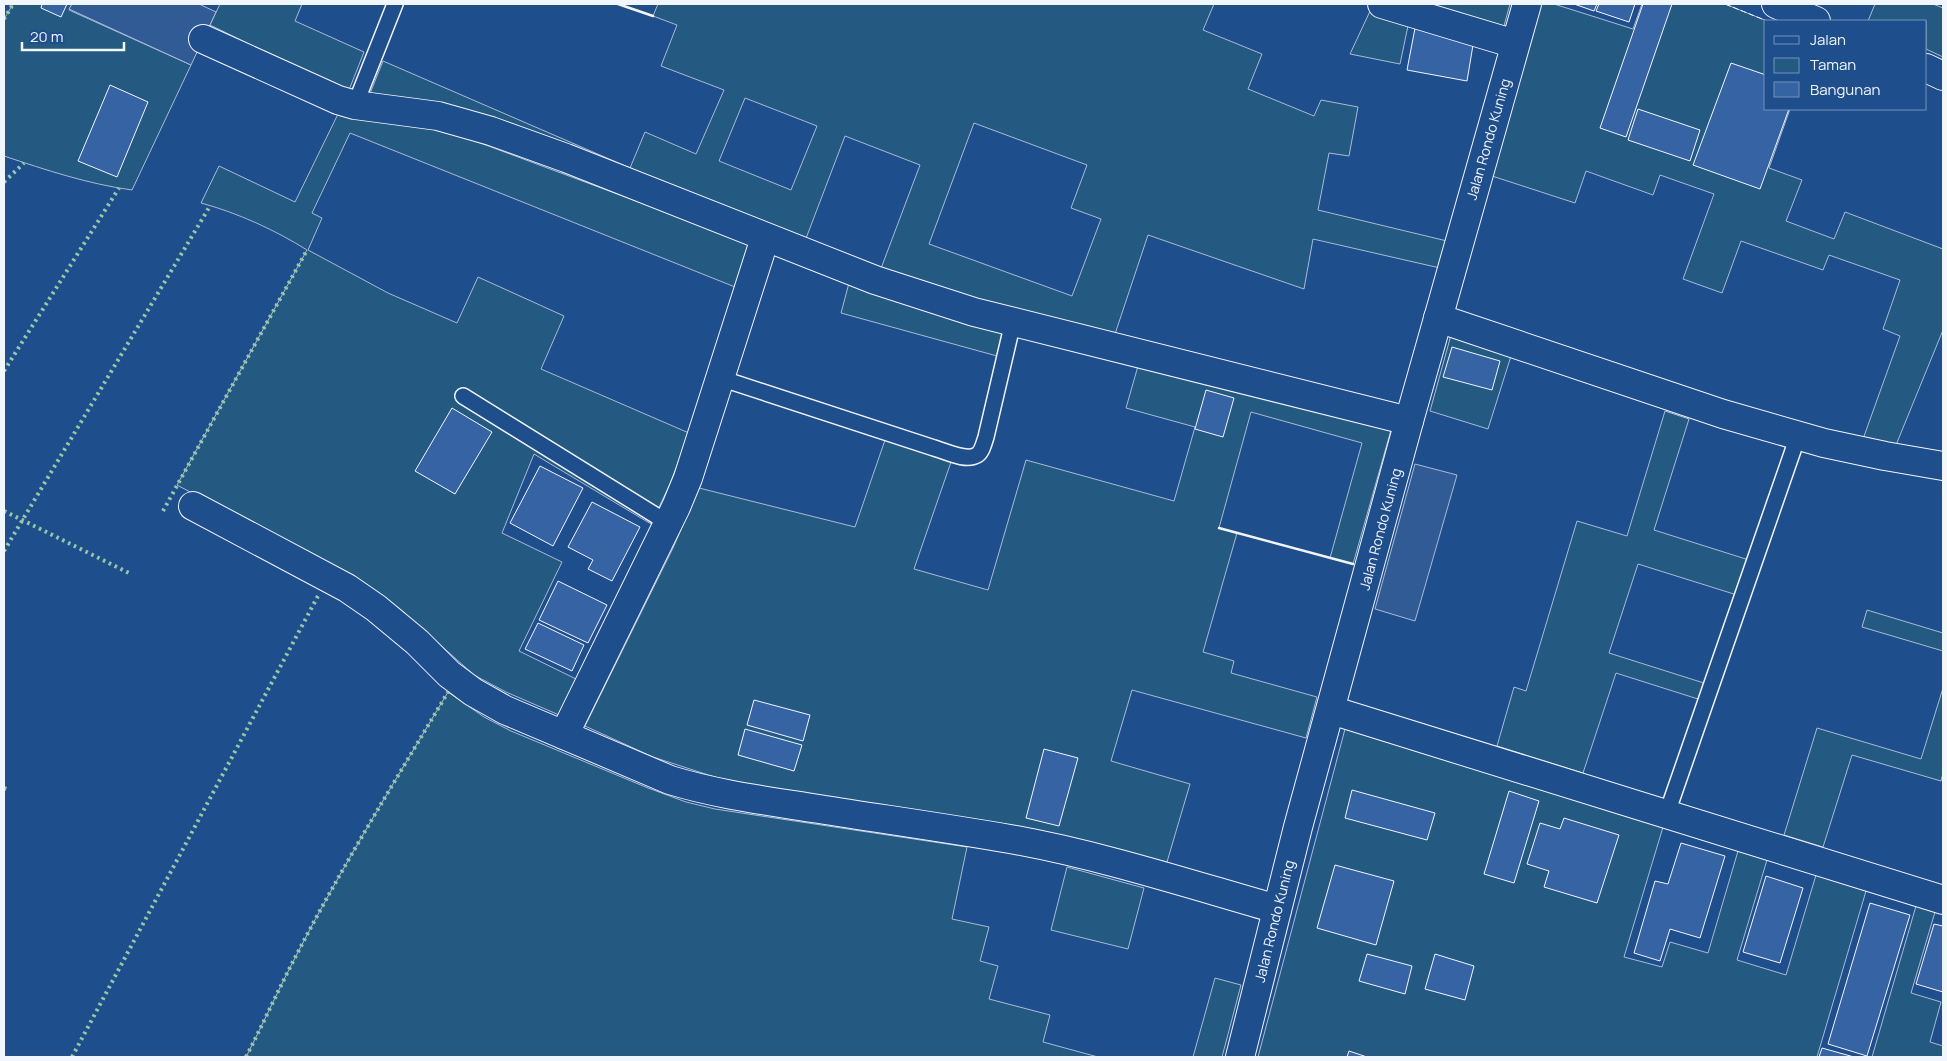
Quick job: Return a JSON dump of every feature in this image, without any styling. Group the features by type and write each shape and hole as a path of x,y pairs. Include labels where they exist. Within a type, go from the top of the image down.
{"street":[{"path":"1382,4 1516,44"},
{"name":"Jalan Rondo Kuning","path":"1240,1057 1298,827 1409,421 1527,4"},
{"path":"1776,4 1812,14"},
{"path":"203,39 296,83 338,100 355,105 417,112 491,131 566,158 875,280 1013,322 1409,421"},
{"path":"1927,68 1943,76"},
{"path":"564,734 668,523 693,463 765,238"},
{"path":"1438,318 1723,414 1798,436 1884,456 1943,466"},
{"path":"193,506 354,593 376,608 417,642 449,674 473,692 505,710 670,780 696,788 745,798 942,828 1061,850 1133,868 1277,909"},
{"path":"1331,710 1943,900"}],"lane":[{"path":"355,105 396,4"},
{"path":"720,378 934,448 970,457 977,455 986,437 1013,322"},
{"path":"463,396 668,523"},
{"path":"1667,813 1798,436"}],"green space":[{"path":"13,4 72,4 69,10 191,65 132,190 83,180 4,156 4,19"},
{"path":"220,4 302,4 295,21 364,52 349,90 210,25"},
{"path":"658,4 1214,4 1203,30 1262,54 1248,89 1314,116 1321,100 1358,107 1349,156 1329,153 1318,210 1447,241 1440,268 1313,239 1304,289 1148,235 1114,337 880,271 920,165 845,136 805,241 630,168 645,132 696,154 724,90 661,66 677,25 653,16","holes":["745,98 817,126 791,190 719,161","974,123 1087,165 1071,208 1101,219 1072,296 929,244"]},
{"path":"1429,4 1510,4 1504,26"},
{"path":"1540,4 1554,4 1633,29 1642,4 1725,4 1765,20 1764,110 1790,110 1769,168 1802,180 1786,221 1834,239 1845,212 1943,249 1943,330 1896,445 1863,439 1900,336 1883,329 1900,280 1829,255 1823,270 1741,241 1722,293 1683,279 1714,194 1660,175 1653,195 1586,171 1575,203 1492,176"},
{"path":"1875,4 1933,4 1943,8 1943,57 1927,49 1927,20 1868,20"},
{"path":"1371,9 1409,21 1400,64 1350,54"},
{"path":"383,61 630,168 537,133 466,111 369,96"},
{"path":"338,114 448,131 749,243 735,287 350,133 312,213 322,218 308,250 388,293 457,323 478,277 564,316 541,369 689,433 670,484 651,524 534,454 502,533 562,562 519,651 576,679 559,715 506,692 474,675 400,609 365,585 177,485 307,250 256,223 201,203 219,166 295,202"},
{"path":"849,283 1004,333 997,356 841,313"},
{"path":"1451,335 1511,356 1488,429 1430,411"},
{"path":"1138,366 1391,430 1353,564 1330,558 1362,443 1251,412 1219,528 1237,533 1203,652 1234,661 1231,673 1317,697 1306,738 1132,690 1111,761 1190,784 1167,862 1005,824 727,781 653,757 585,726 673,548 699,488 855,527 885,440 951,462 914,569 988,590 1026,460 1174,501 1195,427 1126,408"},
{"path":"1665,411 1689,419 1654,530 1749,560 1737,595 1638,564 1609,653 1707,684 1701,700 1616,673 1583,773 1497,746 1514,687 1526,691 1577,521 1627,536"},
{"path":"1867,610 1943,633 1943,651 1862,627"},
{"path":"1943,688 1943,773 1941,781 1852,755 1823,847 1784,835 1817,728 1921,759"},
{"path":"448,692 484,717 511,731 686,802 715,809 967,847 952,919 989,927 980,961 998,966 989,999 1050,1015 1043,1042 1098,1057 246,1057 291,965 334,886"},
{"path":"1345,729 1663,827 1624,957 1662,967 1670,942 1708,953 1738,851 1767,860 1737,960 1786,975 1816,875 1866,891 1817,1057 1258,1057"},
{"path":"1067,867 1144,888 1128,949 1051,930"},
{"path":"1916,906 1935,912 1911,993 1941,1002 1930,1042 1943,1046 1943,1057 1872,1057"},
{"path":"1215,978 1241,985 1222,1057 1193,1057"}],"shaded area":[{"path":"72,4 199,4 216,12 191,65 69,9"},
{"path":"1415,464 1457,475 1415,621 1375,609"}],"building":[{"path":"42,4 67,4 61,17 41,8"},
{"path":"1574,4 1597,4 1594,11"},
{"path":"1599,4 1635,4 1629,22 1596,11"},
{"path":"1643,4 1672,4 1626,137 1600,128"},
{"path":"1415,28 1474,39 1467,81 1407,70"},
{"path":"1731,63 1764,74 1764,110 1789,110 1760,189 1693,165"},
{"path":"110,85 148,102 117,177 78,161"},
{"path":"1638,109 1700,130 1690,161 1628,140"},
{"path":"1452,347 1500,361 1492,390 1443,377"},
{"path":"1206,390 1234,398 1223,437 1195,429"},
{"path":"452,408 492,432 455,494 415,471"},
{"path":"540,466 583,488 553,546 510,523"},
{"path":"592,502 640,527 612,581 588,569 593,560 568,547"},
{"path":"558,581 607,605 588,643 539,620"},
{"path":"538,623 584,645 572,671 525,649"},
{"path":"754,700 810,715 803,741 747,725"},
{"path":"745,729 802,745 794,771 738,755"},
{"path":"1044,749 1078,758 1059,826 1026,818"},
{"path":"1352,790 1435,813 1427,840 1345,818"},
{"path":"1509,791 1539,801 1514,883 1484,874"},
{"path":"1564,818 1619,835 1597,903 1544,887 1549,871 1527,864 1540,823 1560,829"},
{"path":"1681,843 1725,856 1700,938 1670,929 1660,961 1634,953 1655,881 1668,884"},
{"path":"1335,865 1394,881 1376,945 1317,928"},
{"path":"1766,876 1803,888 1780,963 1743,952"},
{"path":"1870,903 1910,915 1867,1056 1828,1044"},
{"path":"1934,924 1943,926 1943,992 1916,984"},
{"path":"1367,954 1412,966 1405,994 1359,981"},
{"path":"1435,954 1474,966 1465,1000 1425,989"},
{"path":"1822,1048 1854,1057 1819,1057"},
{"path":"1349,1051 1367,1057 1347,1057"}],"hedge":[{"path":"4,19 13,4"},
{"path":"4,182 24,163"},
{"path":"4,371 119,188"},
{"path":"4,551 210,206"},
{"path":"163,511 307,250"},
{"path":"4,511 129,573"},
{"path":"72,1057 319,594"},
{"path":"246,1057 291,965 334,886 448,692"},
{"path":"4,788 10,790"}],"fence":[{"path":"1725,4 1765,20"}],"wall":[{"path":"618,4 653,16"},
{"path":"1219,528 1353,564"}]}
